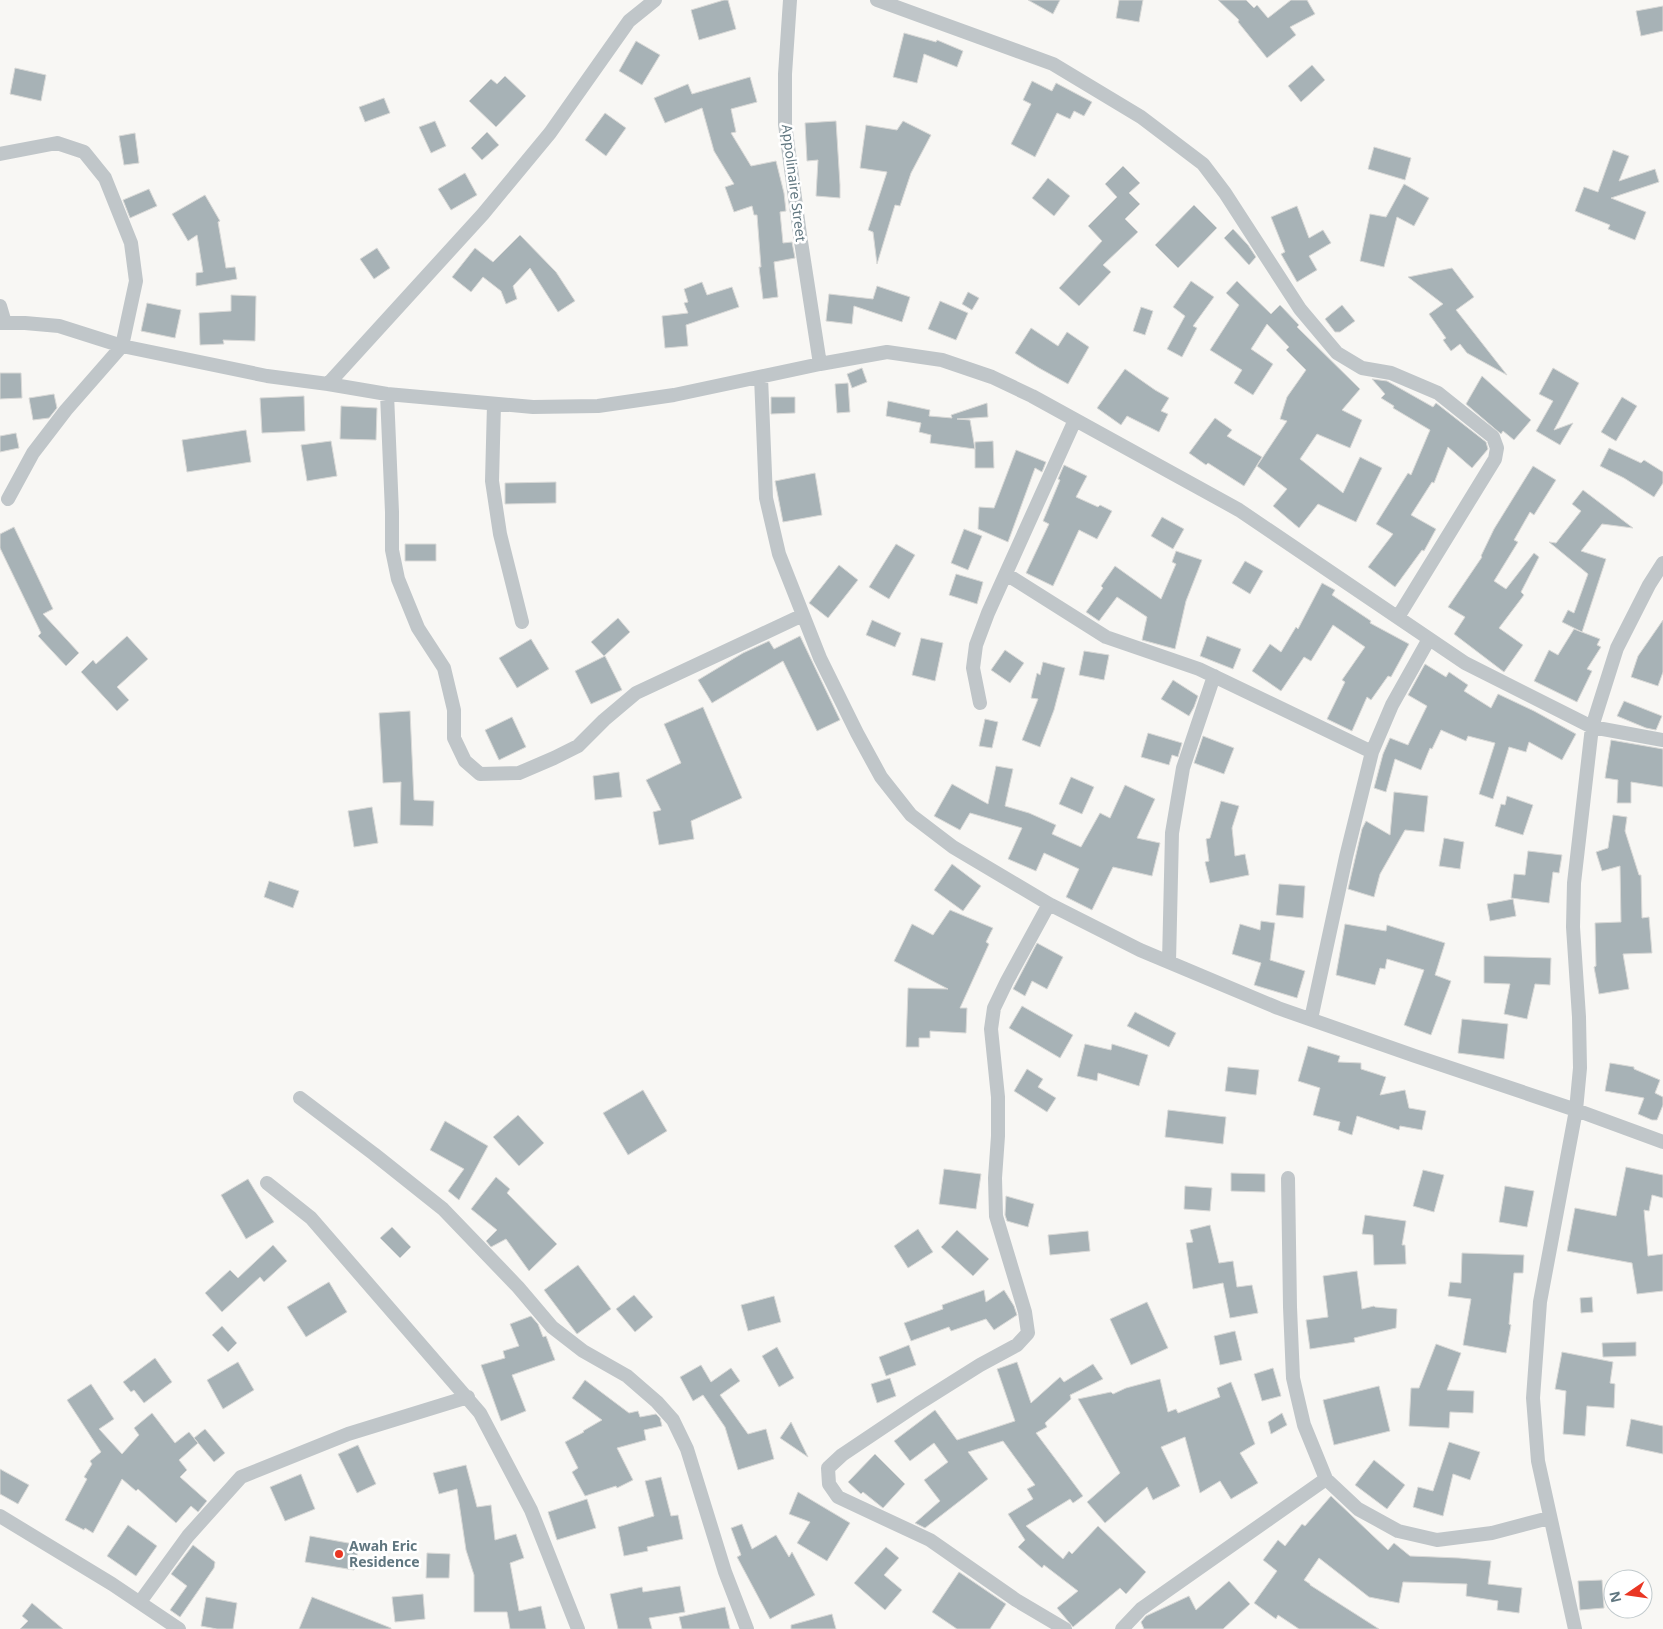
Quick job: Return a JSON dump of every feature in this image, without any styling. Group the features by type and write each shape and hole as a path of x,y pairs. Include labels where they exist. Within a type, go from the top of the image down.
{"street":[{"path":"328,384 484,214 550,133 629,21 655,0"},
{"name":"Appolinaire Street","path":"790,0 785,124 820,364"},
{"path":"877,0 1053,64 1141,117 1203,164 1225,193 1300,309 1337,353 1362,368 1391,373 1438,393 1493,437 1497,448 1495,460 1398,617"},
{"path":"0,154 57,143 84,152 105,178 131,243 136,282 122,346 66,410 33,453 8,499"},
{"path":"0,306 2,323 59,326 122,346 267,376 387,394 533,407 598,406 674,395 887,352 942,360 992,377 1032,396 1239,510 1466,663 1592,727 1663,740"},
{"path":"761,377 766,498 779,554 820,658 857,734 881,777 911,814 953,847 1049,904 1140,950 1278,1008 1576,1110 1663,1142"},
{"path":"387,394 392,550 398,579 418,628 444,668 454,710 454,738 465,761 480,774 519,773 554,758 578,746 604,720 636,693 803,615"},
{"path":"494,404 492,481 500,534 522,622"},
{"path":"980,703 973,668 976,645 1075,420"},
{"path":"1575,1629 1549,1518 1538,1460 1533,1398 1540,1302 1576,1110 1580,1068 1579,1017 1573,926 1574,883 1592,727 1617,648 1648,585 1663,563"},
{"path":"1006,574 1106,637 1175,660 1214,676 1372,752"},
{"path":"1311,1019 1346,856 1372,752 1392,705 1429,639"},
{"path":"1169,962 1172,833 1183,768 1214,676"},
{"path":"1049,904 994,1008 990,1029 998,1097 995,1178 996,1216 1025,1312 1028,1333 1017,1345 980,1365 918,1404 842,1455 828,1468 829,1484 838,1497 930,1540 1016,1600 1064,1629"},
{"path":"300,1098 442,1209 518,1288 552,1327 583,1351 627,1376 657,1402 673,1420 687,1449 725,1572 747,1629"},
{"path":"1288,1178 1293,1378 1304,1425 1326,1479 1358,1509 1398,1531 1436,1540 1492,1533 1549,1518"},
{"path":"267,1183 311,1218 480,1413 531,1510 578,1629"},
{"path":"140,1602 188,1536 241,1476 348,1434 468,1397"},
{"path":"1122,1629 1141,1609 1326,1479"},
{"path":"0,1516 140,1602 179,1629"}],"building":[{"path":"728,0 736,29 699,40 691,10"},
{"path":"1028,0 1060,0 1053,14"},
{"path":"1119,0 1143,0 1139,22 1116,18"},
{"path":"1218,0 1246,0 1254,8 1257,5 1268,18 1291,0 1307,0 1315,14 1290,27 1296,35 1267,58 1238,22 1239,20"},
{"path":"1663,6 1663,31 1641,36 1636,11"},
{"path":"904,33 936,42 937,40 963,51 957,67 924,54 917,83 893,77"},
{"path":"636,41 660,55 642,85 619,71"},
{"path":"1312,65 1325,80 1301,102 1288,86"},
{"path":"15,68 46,75 41,101 10,94"},
{"path":"505,76 526,96 496,127 469,101 491,79 497,84"},
{"path":"750,77 757,102 731,109 736,132 731,133 751,166 776,161 784,193 786,211 780,212 783,243 792,242 795,258 774,262 778,297 763,299 759,267 761,267 757,215 754,215 752,206 734,212 725,187 734,184 714,151 702,108 665,123 654,98 688,84 692,94"},
{"path":"1032,81 1052,91 1056,83 1092,102 1084,116 1074,111 1070,119 1057,113 1035,157 1011,144 1031,104 1023,100"},
{"path":"384,98 390,113 365,122 359,107"},
{"path":"605,113 626,128 606,156 585,140"},
{"path":"435,121 446,146 431,153 419,127"},
{"path":"836,121 840,198 816,196 818,160 807,161 805,123"},
{"path":"903,121 931,135 911,173 900,206 895,205 877,264 873,232 868,230 887,172 860,168 866,125 897,130"},
{"path":"487,132 499,145 482,160 471,148"},
{"path":"135,133 139,163 124,165 119,136"},
{"path":"1374,147 1411,158 1405,180 1368,169"},
{"path":"1613,150 1629,156 1619,181 1655,169 1659,182 1611,198 1646,212 1635,240 1608,229 1610,225 1575,211 1584,187 1598,192"},
{"path":"1123,166 1140,183 1129,193 1140,204 1125,219 1138,232 1103,265 1111,272 1079,306 1059,288 1102,241 1088,226 1117,197 1105,184"},
{"path":"465,173 477,195 451,210 438,189"},
{"path":"1048,178 1070,196 1054,216 1032,198"},
{"path":"1404,184 1429,198 1414,226 1397,217 1384,267 1360,261 1370,214 1386,217"},
{"path":"149,189 157,206 130,218 123,200"},
{"path":"205,195 220,221 218,222 226,268 235,267 237,279 196,286 196,273 203,272 197,235 188,241 172,214"},
{"path":"1194,205 1217,228 1178,268 1155,245"},
{"path":"1297,206 1309,238 1323,230 1331,243 1309,256 1317,270 1297,282 1281,254 1285,252 1271,217"},
{"path":"1233,229 1256,257 1249,265 1224,238"},
{"path":"520,235 556,272 575,301 558,312 530,268 513,286 517,299 506,304 501,291 483,277 471,292 452,277 475,248 493,262"},
{"path":"377,248 390,268 374,279 360,259"},
{"path":"1452,268 1474,297 1456,310 1507,375 1467,353 1460,344 1451,351 1443,340 1446,338 1429,314 1443,304 1408,277"},
{"path":"1191,281 1214,297 1193,326 1197,328 1182,357 1167,349 1185,316 1173,307"},
{"path":"1237,281 1271,314 1280,305 1299,325 1297,327 1360,389 1342,410 1362,420 1350,448 1317,434 1300,459 1343,493 1360,457 1382,468 1356,522 1318,504 1299,528 1273,506 1287,489 1257,466 1287,421 1280,419 1287,397 1306,370 1286,350 1289,347 1267,324 1251,349 1273,364 1253,395 1234,383 1242,370 1210,350 1239,305 1226,293"},
{"path":"702,282 707,295 732,287 739,307 686,325 688,346 665,348 662,316 688,313 684,303 688,302 684,289"},
{"path":"877,286 910,297 902,322 854,306 852,324 826,321 829,294 873,299"},
{"path":"968,292 979,298 972,310 962,304"},
{"path":"231,295 256,296 255,341 223,340 224,344 200,345 199,313 231,311"},
{"path":"940,301 968,313 956,340 928,329"},
{"path":"147,303 181,310 175,338 141,331"},
{"path":"1342,305 1355,321 1340,332 1335,332 1325,319"},
{"path":"1141,307 1153,311 1145,335 1133,331"},
{"path":"1031,328 1058,346 1067,332 1089,347 1068,384 1015,353"},
{"path":"862,368 867,382 852,388 847,374"},
{"path":"1553,368 1579,383 1554,430 1573,423 1560,445 1536,431 1553,401 1539,394"},
{"path":"1125,369 1169,398 1161,411 1168,414 1159,432 1127,416 1121,425 1097,408"},
{"path":"0,373 21,373 22,398 0,399"},
{"path":"1482,376 1531,420 1514,440 1503,431 1501,434 1466,404"},
{"path":"1372,379 1387,381 1433,407 1436,403 1486,442 1488,449 1472,468 1448,447 1434,483 1432,482 1411,515 1436,529 1424,551 1422,550 1395,587 1368,567 1393,534 1376,524 1408,473 1411,475 1430,430 1393,408 1394,406 1381,398 1385,394"},
{"path":"848,383 850,412 837,413 835,384"},
{"path":"54,394 57,408 49,418 33,420 29,398"},
{"path":"304,396 305,431 262,433 260,398"},
{"path":"771,397 795,397 795,413 771,414"},
{"path":"1622,397 1637,406 1616,441 1601,432"},
{"path":"888,401 930,410 929,416 952,418 951,415 987,403 988,417 957,419 970,420 975,449 930,443 931,435 919,432 921,423 886,416"},
{"path":"341,406 377,408 376,440 340,439"},
{"path":"1215,418 1232,430 1227,436 1262,457 1244,486 1208,463 1206,465 1189,453"},
{"path":"246,430 251,462 187,472 182,440"},
{"path":"16,433 19,448 0,452 0,436"},
{"path":"331,441 337,476 307,481 301,445"},
{"path":"993,441 994,468 975,468 975,442"},
{"path":"1609,448 1641,463 1644,460 1663,472 1663,483 1654,497 1624,478 1600,466"},
{"path":"1016,450 1046,462 1042,472 1035,468 1008,542 978,529 979,507 994,508"},
{"path":"1064,465 1087,476 1076,497 1112,511 1097,539 1079,530 1053,586 1026,573 1049,524 1043,521 1060,480 1058,479"},
{"path":"1533,466 1556,480 1534,515 1530,512 1514,540 1518,542 1494,581 1506,589 1534,553 1539,557 1521,592 1524,595 1499,628 1523,645 1504,672 1454,634 1465,617 1448,607 1482,557 1494,529"},
{"path":"815,473 822,515 783,522 775,481"},
{"path":"556,482 556,503 505,504 505,483"},
{"path":"1583,490 1633,528 1602,524 1581,551 1606,559 1582,632 1562,622 1568,610 1574,613 1588,574 1549,542 1556,543 1581,511 1572,504"},
{"path":"1162,517 1184,529 1173,549 1151,536"},
{"path":"14,527 53,609 43,614 79,653 66,666 38,636 41,633 0,548 0,534"},
{"path":"964,529 982,536 968,570 951,563"},
{"path":"405,544 436,544 436,561 405,561"},
{"path":"896,544 915,555 889,599 869,587"},
{"path":"1176,551 1202,560 1186,601 1175,649 1142,640 1147,617 1117,597 1099,621 1086,612 1103,588 1101,586 1115,566 1161,599 1176,564 1172,562"},
{"path":"1245,561 1263,571 1250,594 1232,583"},
{"path":"839,565 858,580 828,618 809,603"},
{"path":"956,574 983,582 977,604 949,595"},
{"path":"1322,583 1335,590 1332,595 1371,621 1370,623 1409,644 1391,677 1388,676 1371,700 1367,697 1352,731 1327,719 1345,682 1342,680 1365,647 1333,625 1311,661 1304,657 1281,691 1252,671 1270,644 1281,652 1296,627 1298,629"},
{"path":"618,618 630,632 604,656 591,642"},
{"path":"872,620 901,633 895,647 866,635"},
{"path":"1663,620 1663,672 1658,686 1631,677 1638,656"},
{"path":"1574,629 1600,639 1597,645 1601,647 1587,669 1592,671 1577,702 1534,681 1549,650 1558,655"},
{"path":"127,636 148,659 117,687 129,700 117,711 81,672 93,660 96,664"},
{"path":"800,636 840,720 817,731 783,661 712,703 698,680 743,653 769,641 774,649"},
{"path":"1207,636 1241,649 1233,669 1200,656"},
{"path":"921,638 943,643 935,681 912,675"},
{"path":"531,639 549,669 517,688 499,658"},
{"path":"1005,650 1024,663 1010,683 991,670"},
{"path":"1084,651 1109,655 1104,680 1079,675"},
{"path":"605,656 622,690 591,704 575,671"},
{"path":"1043,662 1065,668 1054,710 1040,747 1022,740 1038,699 1031,698 1037,673 1040,675"},
{"path":"1425,664 1446,677 1449,672 1468,685 1464,691 1491,708 1498,694 1576,734 1562,760 1529,742 1526,752 1509,747 1493,799 1479,794 1495,743 1468,736 1466,741 1441,730 1432,749 1430,748 1421,770 1395,759 1386,792 1374,788 1383,754 1390,738 1408,745 1427,706 1408,695"},
{"path":"1173,680 1198,696 1189,716 1161,699"},
{"path":"1624,701 1662,716 1656,730 1617,716"},
{"path":"703,707 742,798 691,821 694,839 659,845 653,812 661,810 646,780 681,763 664,724"},
{"path":"410,711 414,800 434,801 433,826 400,825 401,782 383,783 379,713"},
{"path":"512,717 526,747 499,760 485,730"},
{"path":"985,719 998,722 992,748 979,746"},
{"path":"1148,733 1182,743 1178,757 1172,755 1169,765 1141,757"},
{"path":"1203,736 1234,748 1224,774 1194,763"},
{"path":"1611,740 1663,749 1663,787 1631,782 1631,803 1617,803 1618,780 1605,778"},
{"path":"996,766 1013,769 1005,806 1029,813 1056,825 1052,834 1081,847 1100,813 1110,818 1125,785 1155,799 1137,838 1160,843 1152,876 1113,867 1092,910 1066,897 1079,869 1044,853 1036,871 1008,859 1022,828 970,813 960,830 934,816 952,784 988,804"},
{"path":"619,772 622,797 595,800 593,776"},
{"path":"1071,777 1094,787 1082,814 1059,804"},
{"path":"1394,792 1428,796 1424,832 1405,830 1380,874 1374,897 1348,889 1362,829 1366,821 1390,835"},
{"path":"1507,796 1533,805 1523,835 1495,826 1501,804 1505,805"},
{"path":"1221,801 1239,806 1232,828 1235,856 1245,854 1249,875 1210,883 1205,862 1209,861 1206,839 1210,838"},
{"path":"372,807 378,843 354,847 348,811"},
{"path":"1613,815 1627,817 1625,831 1639,875 1641,875 1642,918 1649,917 1652,953 1623,954 1629,989 1599,994 1594,967 1596,966 1595,923 1621,922 1620,866 1602,871 1596,852 1608,848"},
{"path":"1444,838 1464,842 1460,869 1439,866"},
{"path":"1528,851 1562,855 1559,873 1553,872 1549,903 1511,898 1514,874 1525,875"},
{"path":"952,864 981,886 963,911 934,890"},
{"path":"269,881 299,891 293,908 264,897"},
{"path":"1279,884 1305,886 1303,918 1276,915"},
{"path":"1513,899 1516,916 1490,921 1487,904"},
{"path":"950,910 993,928 986,942 989,944 960,1008 967,1008 966,1033 930,1031 930,1038 919,1038 919,1047 906,1047 908,988 948,989 894,961 912,924 933,935"},
{"path":"1261,921 1275,923 1270,960 1305,971 1297,998 1254,985 1261,963 1232,954 1240,924 1260,930"},
{"path":"1345,924 1386,931 1387,925 1445,943 1435,975 1451,981 1431,1035 1404,1025 1424,970 1387,959 1385,969 1380,968 1375,985 1336,975"},
{"path":"1037,943 1063,957 1047,989 1032,981 1025,996 1013,989"},
{"path":"1484,956 1551,958 1550,985 1535,984 1527,1019 1504,1014 1510,984 1484,983"},
{"path":"1022,1006 1073,1035 1060,1058 1009,1028"},
{"path":"1135,1012 1176,1033 1169,1047 1127,1026"},
{"path":"1462,1019 1508,1024 1504,1059 1458,1053"},
{"path":"1085,1044 1111,1050 1112,1044 1148,1055 1139,1086 1098,1073 1097,1081 1077,1076"},
{"path":"1308,1046 1340,1056 1338,1062 1361,1063 1361,1069 1386,1077 1380,1095 1405,1090 1409,1108 1426,1111 1422,1130 1400,1126 1399,1130 1357,1116 1352,1135 1338,1130 1340,1122 1313,1115 1320,1088 1298,1081"},
{"path":"1610,1063 1634,1067 1634,1069 1660,1080 1655,1093 1663,1097 1663,1105 1657,1120 1652,1120 1638,1114 1644,1098 1605,1091"},
{"path":"1228,1067 1259,1070 1256,1095 1225,1091"},
{"path":"1027,1069 1043,1079 1038,1087 1056,1098 1047,1112 1014,1091"},
{"path":"643,1090 667,1131 628,1155 603,1113"},
{"path":"1168,1110 1226,1117 1223,1144 1165,1137"},
{"path":"518,1115 544,1143 519,1166 493,1137"},
{"path":"445,1121 488,1146 459,1200 448,1191 464,1169 430,1150"},
{"path":"1626,1167 1663,1175 1663,1198 1652,1195 1649,1211 1644,1210 1648,1256 1663,1254 1663,1291 1637,1294 1632,1263 1567,1251 1575,1208 1616,1216"},
{"path":"944,1169 981,1174 976,1209 939,1204"},
{"path":"1423,1170 1444,1175 1434,1212 1413,1206"},
{"path":"1231,1173 1265,1174 1265,1192 1231,1191"},
{"path":"496,1177 510,1189 507,1193 557,1244 529,1271 506,1239 491,1247 486,1241 497,1230 471,1209"},
{"path":"248,1179 274,1222 246,1239 221,1195"},
{"path":"1185,1186 1212,1188 1210,1211 1184,1209"},
{"path":"1505,1186 1534,1191 1527,1227 1499,1222"},
{"path":"1006,1196 1034,1204 1028,1227 1007,1221 1005,1215"},
{"path":"1365,1215 1406,1221 1402,1245 1405,1245 1406,1264 1374,1265 1373,1235 1362,1234"},
{"path":"1210,1225 1219,1263 1233,1261 1237,1287 1252,1285 1258,1313 1230,1318 1223,1283 1193,1289 1186,1243 1193,1242 1190,1230"},
{"path":"392,1227 411,1247 400,1258 380,1238"},
{"path":"918,1229 933,1252 908,1268 894,1246"},
{"path":"957,1230 989,1259 973,1276 941,1247"},
{"path":"1088,1231 1090,1251 1050,1255 1048,1235"},
{"path":"273,1245 287,1261 264,1282 260,1277 222,1312 205,1293 230,1270 238,1278"},
{"path":"1462,1253 1524,1255 1523,1273 1514,1273 1509,1324 1511,1325 1506,1353 1463,1345 1471,1299 1448,1296 1450,1282 1461,1283"},
{"path":"578,1265 611,1309 577,1334 544,1290"},
{"path":"1357,1271 1362,1309 1374,1306 1397,1309 1396,1328 1354,1338 1355,1342 1310,1349 1306,1320 1328,1317 1323,1276"},
{"path":"329,1282 347,1312 306,1337 287,1307"},
{"path":"984,1290 986,1302 1004,1290 1017,1315 994,1330 986,1319 951,1331 949,1327 911,1341 904,1323 943,1309 942,1305"},
{"path":"634,1295 653,1317 635,1332 616,1309"},
{"path":"774,1296 781,1322 748,1331 741,1305"},
{"path":"1592,1297 1593,1312 1581,1313 1580,1298"},
{"path":"1147,1302 1168,1348 1131,1365 1110,1319"},
{"path":"531,1316 538,1324 543,1337 546,1336 555,1360 512,1375 526,1411 501,1421 481,1365 505,1358 503,1351 519,1346 510,1324"},
{"path":"222,1326 237,1343 228,1352 212,1335"},
{"path":"1235,1331 1242,1360 1220,1365 1214,1336"},
{"path":"1636,1342 1636,1356 1603,1357 1602,1343"},
{"path":"1436,1344 1461,1353 1447,1390 1474,1391 1473,1413 1450,1412 1449,1428 1409,1426 1411,1388 1419,1388"},
{"path":"909,1345 916,1365 886,1376 879,1357"},
{"path":"777,1347 794,1378 779,1387 762,1356"},
{"path":"1562,1352 1613,1362 1610,1383 1615,1384 1614,1408 1587,1406 1585,1436 1563,1434 1566,1391 1555,1389"},
{"path":"155,1358 172,1382 144,1403 134,1390 131,1392 123,1382"},
{"path":"238,1362 254,1390 223,1409 207,1380"},
{"path":"1017,1362 1031,1403 1060,1377 1064,1382 1093,1364 1103,1379 1070,1395 1071,1399 1045,1423 1047,1427 1036,1433 1083,1496 1073,1503 1070,1499 1026,1526 1063,1559 1069,1551 1072,1554 1098,1526 1146,1572 1126,1594 1120,1588 1073,1627 1057,1608 1078,1591 1044,1565 1042,1568 1018,1547 1025,1540 1008,1514 1033,1499 1027,1489 1035,1485 1003,1441 968,1452 988,1479 925,1528 915,1523 940,1501 924,1480 948,1462 934,1443 910,1461 894,1441 935,1410 957,1440 1015,1421 997,1369"},
{"path":"701,1365 711,1382 731,1368 740,1381 720,1395 748,1434 766,1429 774,1459 738,1470 725,1427 703,1395 693,1401 680,1377"},
{"path":"1273,1368 1281,1396 1262,1401 1254,1374"},
{"path":"890,1378 896,1396 877,1403 871,1384"},
{"path":"1160,1379 1168,1412 1176,1409 1178,1413 1220,1397 1217,1388 1231,1382 1255,1444 1240,1453 1258,1483 1231,1499 1220,1481 1200,1493 1185,1437 1161,1447 1180,1486 1153,1500 1147,1487 1105,1523 1087,1502 1120,1473 1078,1399 1111,1392 1113,1394 1126,1388"},
{"path":"585,1380 629,1413 638,1411 640,1417 656,1414 660,1418 662,1426 644,1430 646,1440 617,1448 633,1480 617,1488 616,1486 585,1496 572,1472 578,1468 565,1442 602,1420 572,1398"},
{"path":"91,1384 114,1419 99,1429 122,1454 139,1435 134,1428 152,1413 175,1443 189,1432 198,1443 179,1460 187,1470 180,1477 207,1501 198,1512 191,1506 176,1523 138,1489 136,1491 122,1479 93,1533 65,1520 87,1479 84,1477 92,1464 90,1461 101,1452 67,1400"},
{"path":"1379,1386 1390,1431 1334,1445 1323,1400"},
{"path":"1282,1413 1287,1425 1271,1434 1268,1422"},
{"path":"1631,1419 1663,1426 1663,1454 1626,1446"},
{"path":"791,1422 808,1457 780,1438"},
{"path":"205,1429 225,1453 214,1462 194,1438"},
{"path":"1449,1442 1480,1452 1470,1480 1453,1474 1443,1516 1413,1507 1418,1487 1433,1491"},
{"path":"358,1445 376,1484 357,1493 338,1454"},
{"path":"875,1454 905,1484 883,1508 863,1492 861,1494 848,1482"},
{"path":"1374,1460 1405,1485 1387,1509 1355,1485"},
{"path":"466,1465 477,1507 491,1505 495,1540 516,1534 524,1558 510,1563 519,1611 541,1606 546,1629 510,1629 507,1612 474,1612 474,1575 466,1550 457,1489 439,1494 433,1473"},
{"path":"0,1469 29,1485 18,1504 0,1494"},
{"path":"301,1474 315,1509 285,1521 270,1487"},
{"path":"661,1477 671,1516 678,1515 683,1539 647,1547 648,1551 624,1556 618,1527 654,1516 645,1481"},
{"path":"798,1492 850,1523 827,1561 797,1543 810,1522 789,1514"},
{"path":"1331,1496 1388,1550 1394,1543 1410,1556 1491,1561 1488,1584 1522,1588 1519,1613 1497,1610 1498,1601 1466,1596 1467,1584 1403,1582 1399,1603 1369,1597 1319,1558 1304,1580 1379,1629 1299,1629 1278,1615 1276,1619 1254,1603 1277,1571 1263,1560 1278,1540 1285,1546 1302,1524 1305,1526"},
{"path":"587,1499 596,1528 557,1540 548,1512"},
{"path":"742,1524 752,1549 776,1535 789,1557 792,1552 815,1595 770,1619 737,1557 741,1555 731,1528"},
{"path":"128,1525 157,1546 136,1576 107,1556"},
{"path":"310,1536 359,1545 354,1570 305,1562"},
{"path":"193,1545 215,1562 214,1568 180,1617 170,1610 187,1586 171,1574"},
{"path":"886,1547 899,1558 884,1575 902,1590 885,1610 854,1583"},
{"path":"427,1553 450,1554 449,1578 426,1578"},
{"path":"959,1572 1006,1604 990,1629 957,1629 932,1612"},
{"path":"1602,1580 1603,1608 1580,1610 1578,1581"},
{"path":"1229,1581 1250,1604 1223,1629 1144,1629 1141,1622 1146,1616 1189,1596 1196,1610"},
{"path":"680,1586 685,1612 649,1618 652,1629 618,1629 610,1594 642,1587 643,1592"},
{"path":"423,1594 425,1619 395,1622 392,1597"},
{"path":"206,1597 237,1603 233,1629 201,1626"},
{"path":"312,1597 391,1628 391,1629 299,1629"},
{"path":"32,1603 63,1629 20,1629 28,1621 22,1616"},
{"path":"725,1607 730,1629 682,1629 679,1617"},
{"path":"832,1614 836,1629 791,1629 791,1625"}],"place":[{"name":"Awah Eric Residence","path":"339,1554"}]}
